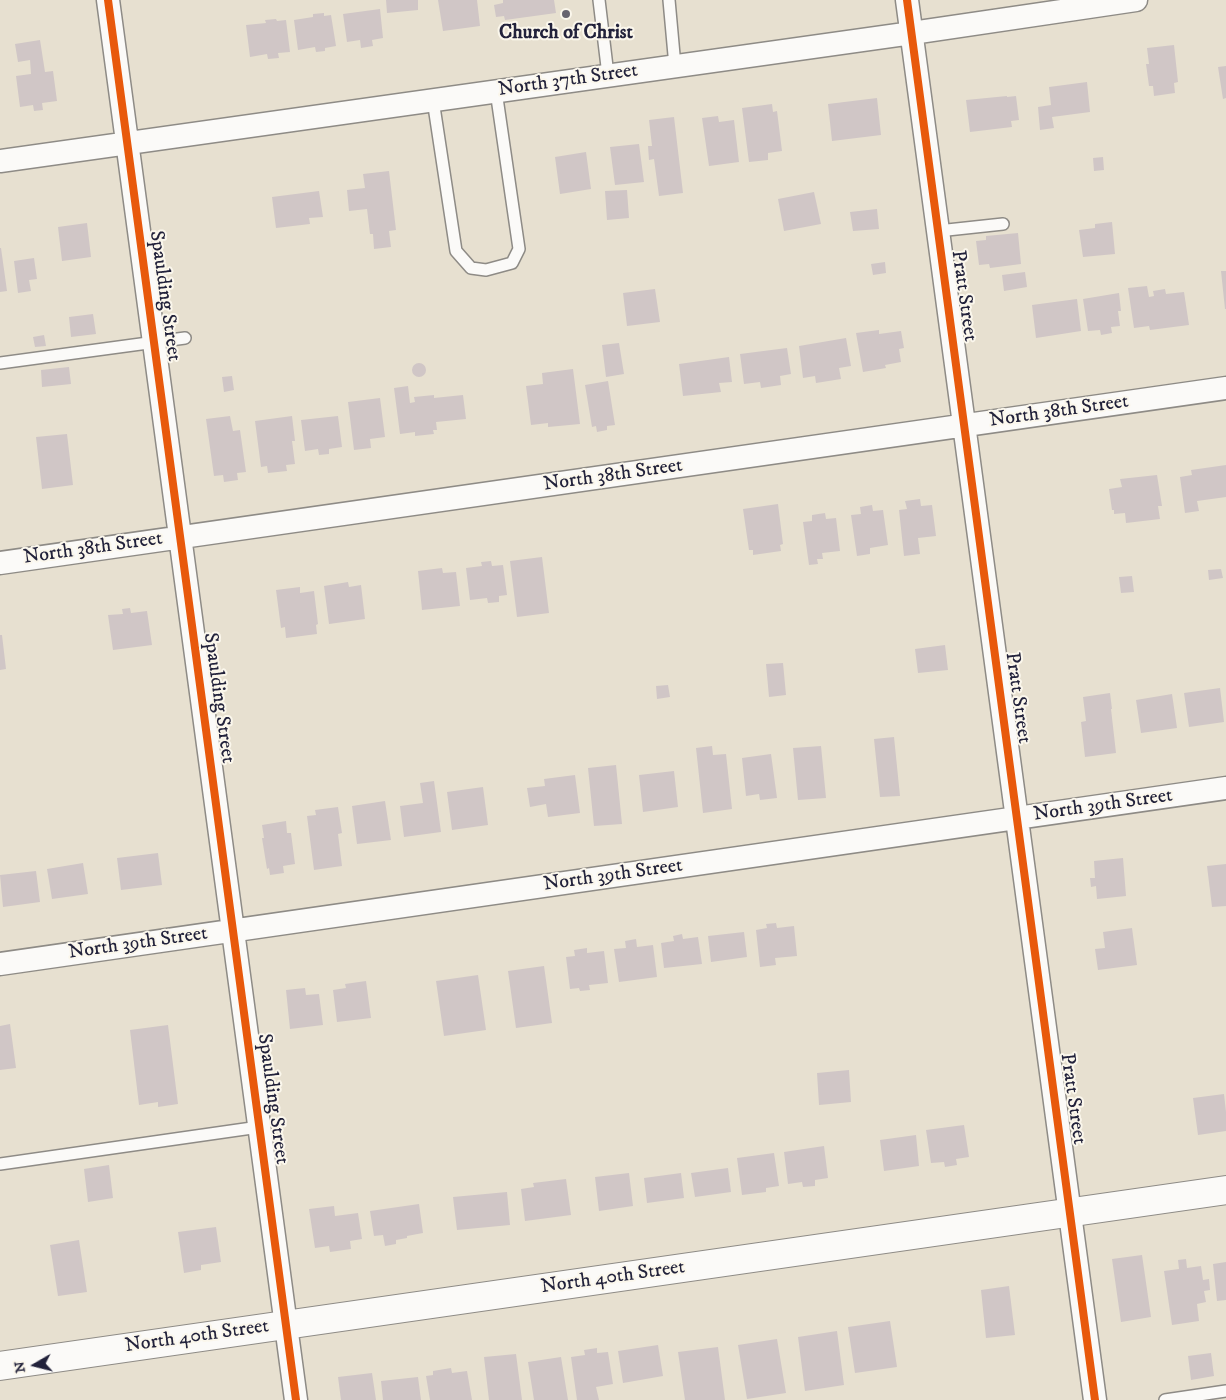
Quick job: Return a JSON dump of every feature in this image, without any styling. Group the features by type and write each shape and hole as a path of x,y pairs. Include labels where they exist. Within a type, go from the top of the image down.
{"street":[{"name":"Spaulding Street","path":"108,0 296,1400"},
{"name":"Pratt Street","path":"907,0 1096,1400"},
{"name":"North 37th Street","path":"0,161 1136,0"},
{"name":"North 38th Street","path":"0,563 1226,388"},
{"name":"North 39th Street","path":"0,964 1226,788"},
{"name":"North 40th Street","path":"0,1366 1226,1190"}],"lane":[{"path":"598,0 608,76"},
{"path":"669,0 675,66"},
{"path":"433,100 456,251 470,268 486,270 512,263 519,249 496,91"},
{"path":"938,231 1002,224"},
{"path":"0,363 185,338"},
{"path":"0,1164 259,1127"},
{"path":"1165,1400 1226,1391"}],"building":[{"path":"386,0 418,0 418,10 387,13"},
{"path":"438,0 477,0 480,26 443,31"},
{"path":"503,0 554,0 556,13 505,20 504,16 496,17 494,5 503,3"},
{"path":"380,9 383,38 372,40 373,46 361,48 360,40 347,42 343,14"},
{"path":"324,13 324,16 331,15 336,46 325,48 325,51 316,52 315,47 298,50 294,20 313,17 313,14"},
{"path":"276,19 277,21 286,20 290,52 278,53 279,58 268,59 267,54 250,57 246,25 266,23 265,20"},
{"path":"40,40 45,72 53,71 57,101 42,103 43,110 34,111 33,105 20,107 16,76 31,74 30,60 18,62 15,44"},
{"path":"1174,45 1178,82 1174,83 1175,93 1154,96 1153,86 1149,86 1146,64 1149,64 1147,48"},
{"path":"1226,66 1226,98 1223,99 1218,67"},
{"path":"1087,82 1090,112 1052,117 1054,128 1040,130 1038,107 1051,105 1049,87"},
{"path":"1016,96 1019,120 1011,121 1012,127 970,132 966,100"},
{"path":"877,98 881,135 832,141 828,104"},
{"path":"772,104 773,112 777,111 782,151 768,153 768,160 749,162 742,108"},
{"path":"718,116 719,122 734,120 739,162 709,166 702,118"},
{"path":"674,117 683,193 659,196 654,159 649,160 648,146 652,146 649,120"},
{"path":"639,144 644,182 615,185 610,147"},
{"path":"586,152 591,189 560,194 555,157"},
{"path":"1103,157 1104,170 1094,171 1093,158"},
{"path":"389,171 396,230 389,231 391,247 374,249 373,234 370,234 367,209 349,211 347,190 365,188 363,174"},
{"path":"627,190 629,218 607,220 605,191"},
{"path":"319,191 323,217 309,218 310,224 276,228 272,197"},
{"path":"814,192 821,224 784,231 778,199"},
{"path":"877,209 879,229 853,231 850,212"},
{"path":"1112,222 1115,254 1083,257 1079,230 1095,228 1095,224"},
{"path":"87,223 91,257 62,261 58,227"},
{"path":"1018,233 1021,264 990,268 989,264 979,265 976,241 986,240 986,236"},
{"path":"0,248 7,291 0,292"},
{"path":"34,258 37,279 29,280 31,291 18,293 14,261"},
{"path":"885,262 886,273 873,275 871,264"},
{"path":"1221,271 1226,271 1226,309 1225,309"},
{"path":"1025,272 1027,287 1004,291 1002,275"},
{"path":"1147,286 1149,297 1154,296 1153,291 1165,289 1166,294 1184,292 1189,325 1150,330 1149,326 1134,328 1128,288"},
{"path":"655,289 660,322 627,326 623,293"},
{"path":"1119,293 1121,311 1118,311 1120,326 1111,327 1112,333 1101,335 1100,330 1088,331 1083,299"},
{"path":"1077,299 1081,331 1036,338 1032,305"},
{"path":"93,314 96,334 71,337 69,317"},
{"path":"879,330 879,334 901,331 904,348 899,349 901,362 885,365 886,368 863,372 856,333"},
{"path":"44,335 46,346 35,347 33,337"},
{"path":"846,338 851,366 839,368 841,379 816,383 815,376 803,378 799,346"},
{"path":"619,343 624,374 606,377 602,345"},
{"path":"787,348 791,374 780,376 781,385 761,388 760,382 744,384 740,354"},
{"path":"729,357 732,382 719,383 721,392 683,396 679,364"},
{"path":"416,363 422,363 426,370 422,377 416,377 412,373 412,367"},
{"path":"69,367 71,384 42,387 41,370"},
{"path":"573,369 580,424 548,427 548,423 531,425 526,386 543,384 542,373"},
{"path":"232,376 234,390 224,392 222,377"},
{"path":"608,381 615,425 607,426 607,430 597,432 596,426 592,427 585,385"},
{"path":"408,386 410,403 415,402 414,397 434,395 434,398 463,395 466,419 436,422 437,430 433,430 434,434 415,436 415,432 400,434 394,388"},
{"path":"380,398 385,437 370,439 371,448 354,450 348,402"},
{"path":"230,416 233,431 240,430 246,472 237,473 238,480 224,482 223,475 214,476 206,419"},
{"path":"292,416 295,441 292,441 295,464 286,465 287,471 268,473 267,466 261,467 255,421"},
{"path":"338,416 342,447 329,449 329,454 319,455 318,449 305,451 301,420"},
{"path":"67,434 73,485 42,489 36,437"},
{"path":"1226,465 1226,497 1197,501 1199,511 1185,513 1180,477 1192,475 1191,470"},
{"path":"1157,475 1162,506 1158,506 1160,519 1126,523 1125,513 1114,514 1109,489 1122,487 1120,479"},
{"path":"920,499 921,506 932,505 936,536 918,538 920,554 904,556 899,510 907,509 905,501"},
{"path":"778,504 783,544 780,545 781,551 753,555 753,550 749,550 743,509"},
{"path":"872,505 873,511 883,510 888,545 870,548 870,554 857,556 851,515 861,514 860,507"},
{"path":"825,513 826,519 836,518 840,551 822,553 823,559 817,559 818,564 809,565 803,522 812,521 812,515"},
{"path":"542,557 549,613 517,617 510,561"},
{"path":"491,561 492,566 503,565 507,595 499,596 499,602 488,603 487,598 470,600 466,568 482,566 481,562"},
{"path":"442,568 443,573 456,572 460,606 422,610 418,571"},
{"path":"1221,569 1223,578 1209,580 1208,570"},
{"path":"1132,576 1134,592 1121,593 1119,577"},
{"path":"348,582 349,587 361,585 365,619 329,624 324,586"},
{"path":"300,587 300,593 314,591 318,624 316,625 317,634 286,638 285,627 281,628 276,590"},
{"path":"130,608 131,613 147,611 152,645 113,650 108,615 123,614 122,609"},
{"path":"0,635 2,635 6,669 0,670"},
{"path":"945,645 948,670 918,673 915,649"},
{"path":"783,663 786,695 769,697 766,664"},
{"path":"668,685 670,697 657,699 656,686"},
{"path":"1220,688 1224,722 1189,727 1184,693"},
{"path":"1110,693 1116,753 1085,757 1081,722 1086,721 1083,697"},
{"path":"1172,694 1177,728 1141,733 1136,700"},
{"path":"894,737 900,796 880,797 874,739"},
{"path":"712,746 713,755 726,754 732,809 703,813 696,748"},
{"path":"821,746 826,798 798,800 793,748"},
{"path":"771,754 777,798 760,800 759,794 746,796 742,758"},
{"path":"616,765 622,824 594,826 588,768"},
{"path":"674,771 678,807 643,812 639,775"},
{"path":"575,775 580,813 548,817 546,804 530,807 527,788 545,786 544,779"},
{"path":"434,781 441,832 404,837 400,806 423,803 420,783"},
{"path":"483,787 488,825 452,830 447,792"},
{"path":"385,801 391,840 357,844 352,806"},
{"path":"338,807 342,833 338,834 342,866 314,870 307,816 316,815 315,810"},
{"path":"286,821 287,833 291,833 295,864 283,866 284,873 270,875 269,868 267,869 262,838 264,838 262,825"},
{"path":"158,853 162,885 121,890 117,858"},
{"path":"1123,858 1126,896 1097,899 1096,886 1091,887 1090,878 1095,878 1094,861"},
{"path":"83,863 88,894 52,899 47,869"},
{"path":"1226,864 1226,906 1212,907 1207,866"},
{"path":"36,871 40,902 3,907 0,875"},
{"path":"776,923 777,928 794,926 797,956 775,958 776,965 760,967 756,930 767,928 766,924"},
{"path":"1132,928 1137,965 1098,970 1095,949 1105,948 1103,932"},
{"path":"744,932 747,957 711,962 708,936"},
{"path":"682,934 683,939 698,937 702,964 664,968 661,943 674,941 673,936"},
{"path":"636,939 637,947 653,945 657,977 619,982 614,949 626,948 625,941"},
{"path":"587,948 587,953 604,951 608,983 589,985 590,990 570,989 566,957 575,956 574,950"},
{"path":"544,966 552,1023 516,1028 508,971"},
{"path":"478,975 486,1030 444,1036 436,981"},
{"path":"366,981 371,1018 337,1022 333,990 346,988 345,984"},
{"path":"305,988 306,995 319,994 323,1025 290,1029 286,990"},
{"path":"10,1024 16,1068 0,1070 0,1026"},
{"path":"168,1025 178,1104 158,1107 158,1102 139,1105 130,1030"},
{"path":"849,1070 851,1102 819,1105 817,1073"},
{"path":"1224,1094 1226,1131 1198,1135 1193,1098"},
{"path":"964,1125 969,1157 956,1159 957,1165 945,1167 944,1162 931,1163 926,1130"},
{"path":"916,1135 919,1166 884,1171 880,1140"},
{"path":"824,1146 828,1178 815,1180 815,1186 803,1187 802,1182 788,1184 784,1152"},
{"path":"774,1153 779,1186 766,1188 766,1192 742,1195 737,1158"},
{"path":"109,1165 113,1198 88,1202 84,1169"},
{"path":"728,1168 731,1192 695,1197 691,1173"},
{"path":"629,1173 633,1206 599,1211 595,1177"},
{"path":"681,1173 684,1198 647,1203 644,1178"},
{"path":"566,1179 571,1215 525,1221 521,1189 534,1187 533,1183"},
{"path":"507,1192 510,1225 457,1230 453,1197"},
{"path":"419,1204 423,1233 407,1236 407,1238 396,1240 396,1244 385,1246 383,1235 374,1236 370,1211"},
{"path":"334,1206 335,1216 358,1213 362,1239 350,1241 351,1249 330,1252 329,1246 315,1248 309,1209"},
{"path":"216,1227 221,1262 201,1265 201,1270 184,1273 178,1232"},
{"path":"79,1240 87,1292 58,1296 50,1245"},
{"path":"1142,1255 1151,1317 1121,1322 1112,1259"},
{"path":"1186,1259 1187,1268 1201,1266 1203,1280 1209,1279 1210,1290 1204,1291 1206,1302 1197,1304 1199,1321 1172,1325 1164,1271 1179,1269 1178,1260"},
{"path":"1226,1262 1226,1300 1217,1301 1213,1264"},
{"path":"1009,1286 1015,1335 986,1338 981,1290"},
{"path":"890,1321 897,1367 855,1373 848,1327"},
{"path":"837,1331 844,1385 805,1391 798,1337"},
{"path":"777,1339 786,1393 747,1399 738,1345"},
{"path":"658,1345 663,1376 623,1383 618,1351"},
{"path":"718,1347 725,1400 685,1400 678,1352"},
{"path":"597,1348 597,1353 608,1352 613,1384 596,1387 599,1400 577,1400 571,1357 585,1355 584,1350"},
{"path":"1211,1353 1214,1376 1191,1380 1188,1356"},
{"path":"516,1354 522,1400 489,1400 484,1357"},
{"path":"561,1357 568,1400 534,1400 528,1362"},
{"path":"451,1368 452,1373 467,1371 472,1400 430,1400 426,1376 433,1375 433,1371"},
{"path":"372,1373 376,1400 341,1400 338,1377"},
{"path":"418,1377 421,1400 383,1400 381,1381"}],"cycle path":[{"path":"108,0 296,1400"},
{"path":"907,0 1095,1400"}],"place":[{"name":"Church of Christ","path":"566,14"}]}
